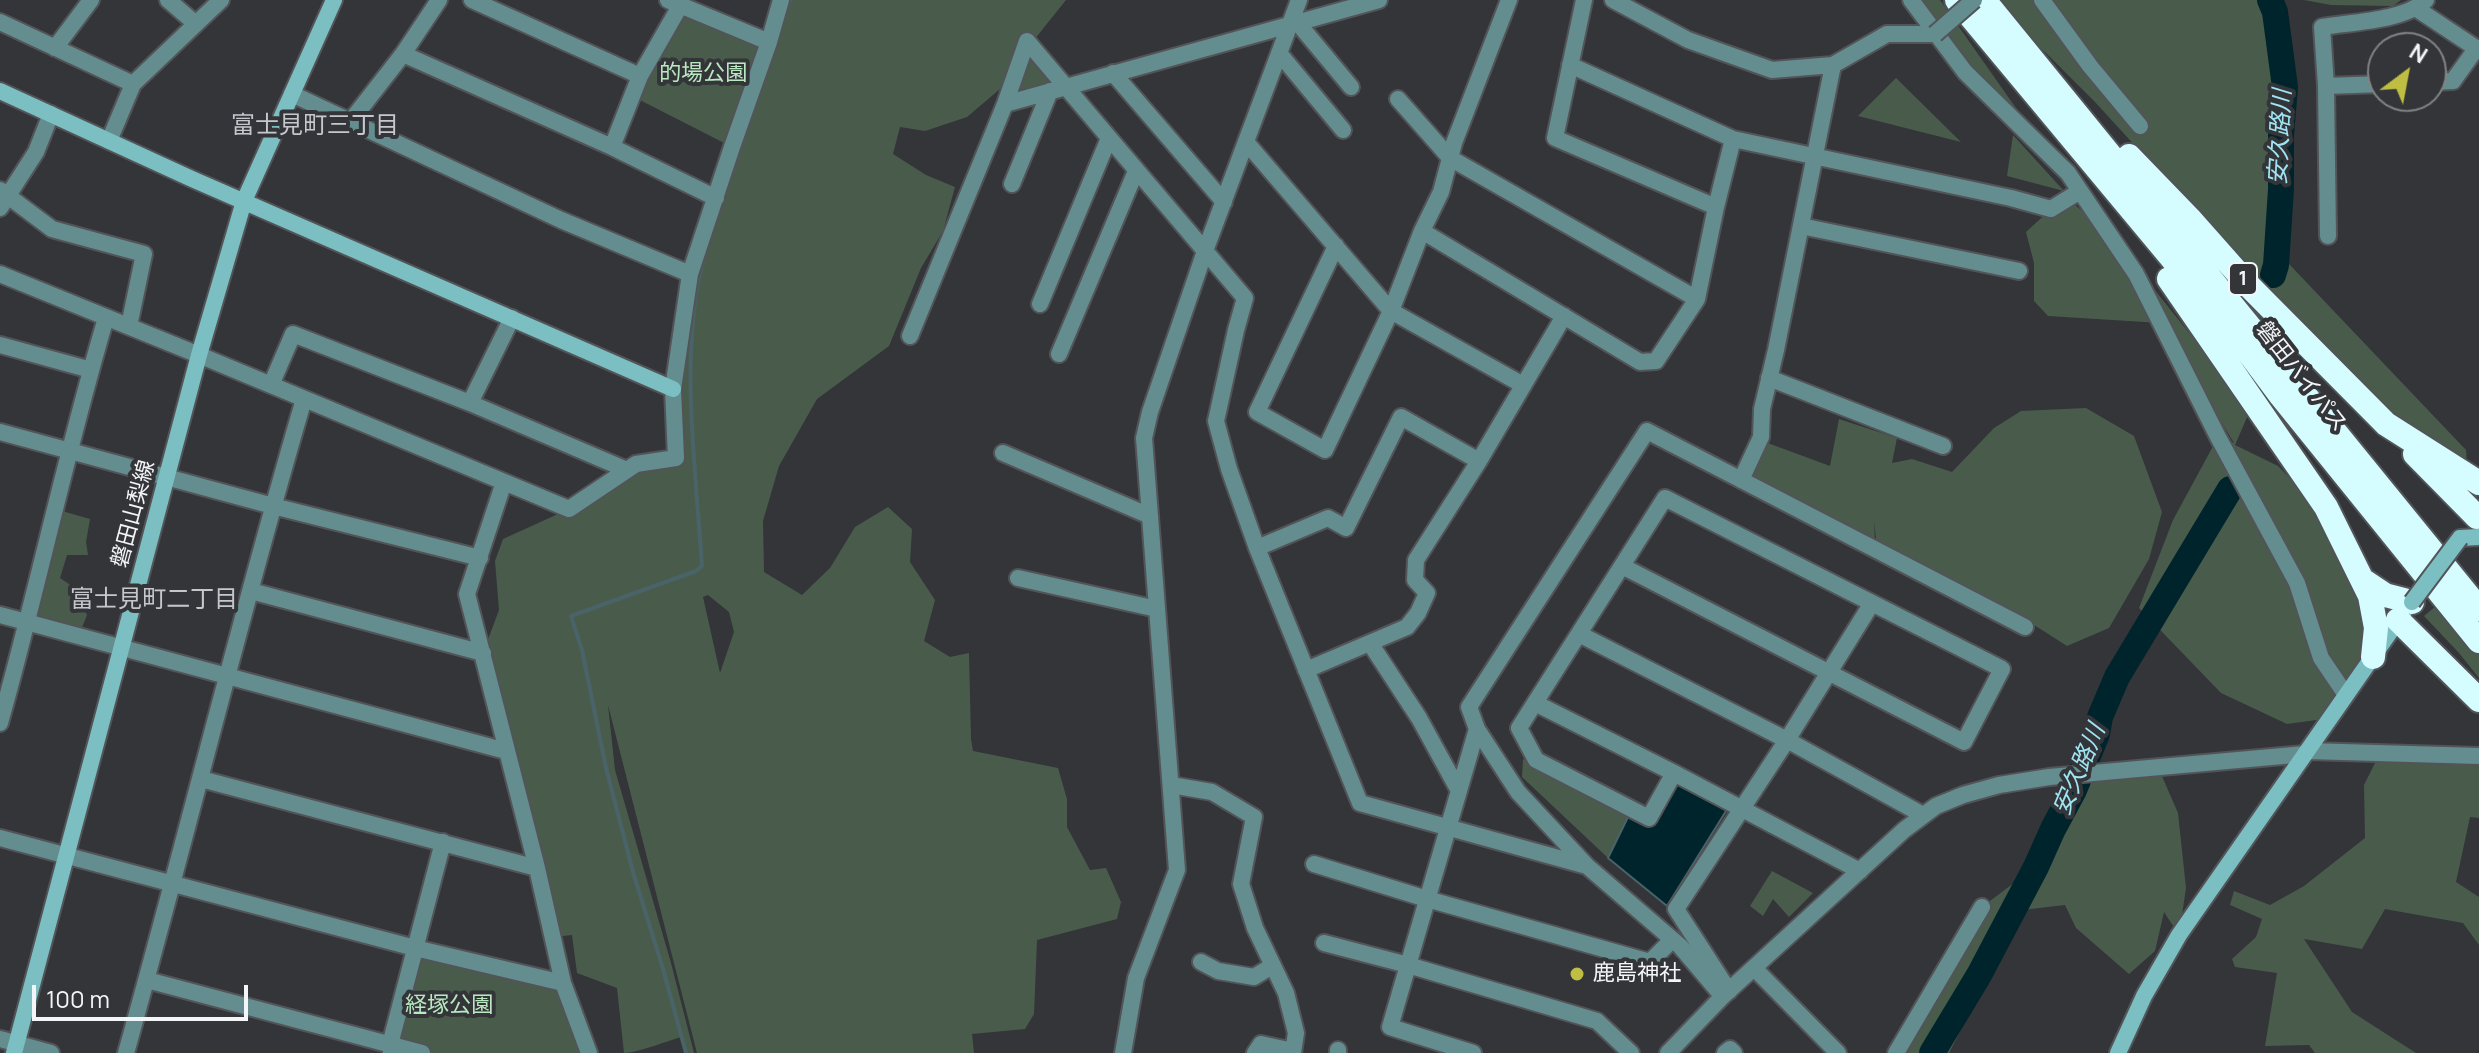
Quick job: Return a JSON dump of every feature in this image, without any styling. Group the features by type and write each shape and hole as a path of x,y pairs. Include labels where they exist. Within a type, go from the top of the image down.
{"highway":[{"name":"磐田バイパス","path":"1957,0 2018,59 2240,327 2282,368 2479,609"},
{"name":"磐田バイパス","path":"1984,0 2018,59"},
{"name":"1","path":"2018,59 2169,197 2251,288 2386,424 2479,483"},
{"path":"2018,59 2326,507 2370,596 2376,628 2373,657"},
{"name":"磐田バイパス","path":"2240,327 2281,396 2479,641"},
{"path":"2386,424 2478,523"},
{"path":"2364,581 2405,611 2479,700"}],"street":[{"path":"55,48 91,0"},
{"path":"168,0 196,24"},
{"path":"109,141 133,84 221,0"},
{"name":"磐田山梨線","path":"10,1045 66,856 199,355 244,201 334,0"},
{"path":"350,122 403,54 439,0"},
{"path":"472,0 640,76"},
{"path":"0,274 569,509 636,464 676,458 673,389 690,274 781,0"},
{"path":"1123,1053 1136,978 1177,870 1144,438 1205,251 1279,53 1294,23 1299,0"},
{"path":"1005,104 1379,0"},
{"path":"1336,246 1257,412 1325,450 1391,311 1422,231 1441,192 1450,158 1509,0"},
{"path":"1584,0 1555,138 1716,207"},
{"path":"1613,0 1688,40 1772,70 1833,65 1887,34 1935,34 1974,0"},
{"path":"1911,0 1965,72 2068,173 2136,274 2218,437 2297,583 2321,658 2346,695"},
{"path":"2042,0 2090,66 2140,126"},
{"path":"612,147 674,3 769,42"},
{"path":"2328,236 2322,27 2398,14 2421,4 2478,50 2453,81 2447,81"},
{"path":"0,22 133,84"},
{"path":"1294,23 1351,87"},
{"path":"910,336 1005,104 1027,41 1057,88 1109,138 1245,298 1216,421 1257,548 1360,803 1587,866"},
{"path":"1279,53 1343,130"},
{"path":"403,54 612,147 716,198"},
{"path":"1570,65 1733,139 2051,209 2080,191"},
{"path":"1741,480 1761,437 1762,409 1833,65"},
{"path":"1113,73 1224,202"},
{"path":"2326,86 2367,85"},
{"path":"1012,184 1057,88"},
{"path":"0,91 673,389"},
{"path":"292,94 561,220 690,274"},
{"path":"1398,99 1450,158 1697,299"},
{"path":"51,114 36,152 3,198 52,229 144,254 129,326"},
{"path":"1040,304 1109,138"},
{"path":"1422,231 1640,362 1656,361 1697,299 1733,139"},
{"path":"1246,142 1391,311 1523,385"},
{"path":"1059,354 1136,171"},
{"path":"1801,226 2019,271"},
{"path":"1306,670 1407,627 1418,613 1427,593 1415,580 1416,560 1479,461 1564,316"},
{"path":"0,723 106,318"},
{"path":"470,403 512,318"},
{"path":"271,385 293,334 470,403 627,470"},
{"path":"0,345 91,370"},
{"path":"1769,378 1943,446"},
{"path":"126,1053 304,399"},
{"path":"1257,548 1328,518 1346,528 1401,417 1479,461"},
{"path":"1726,993 1672,940 1587,866 1518,792 1477,729 1469,707 1647,431 2025,627"},
{"path":"0,432 480,558"},
{"path":"1003,453 1150,516"},
{"path":"504,482 467,594 563,983 589,1053"},
{"path":"1622,566 1964,742 2002,669 1665,498 1519,728 1536,760 1649,818 1674,773"},
{"path":"2118,1053 2144,996 2179,935 2405,611 2460,538 2478,523"},
{"path":"1018,578 1157,609"},
{"path":"251,591 483,653"},
{"path":"1726,993 1676,909 1872,603"},
{"path":"0,615 506,751"},
{"path":"1579,634 1787,740 1923,815"},
{"path":"1370,643 1419,718 1459,791"},
{"path":"1535,703 1860,871"},
{"path":"1473,1053 1390,1027 1477,729"},
{"path":"1668,1053 1726,993 1923,815 1963,795 1999,785 2049,777 2306,752 2479,756"},
{"path":"201,779 537,868"},
{"path":"1171,785 1212,792 1254,817 1241,884 1255,928 1286,993 1296,1033 1293,1052 1261,1044 1255,1053"},
{"path":"0,838 415,948 563,983"},
{"path":"391,1048 443,842"},
{"path":"1314,864 1650,962 1672,940"},
{"path":"1896,1053 1982,907"},
{"path":"1324,943 1597,1021 1631,1053"},
{"path":"1201,962 1218,971 1254,977 1272,966"},
{"path":"1754,968 1838,1053"},
{"path":"147,980 391,1048 422,1053"},
{"path":"10,1045 51,1053"},
{"path":"1725,1053 1730,1049 1734,1053"}],"green space":[{"name":"的場公園","path":"784,0 1066,0 1030,45 1064,86 1007,98 1013,78 967,117 925,131 900,127 893,154 926,175 955,187 943,231 921,268 889,346 817,399 779,466 763,521 764,572 802,595 830,568 855,527 888,507 912,529 910,562 935,600 924,641 950,657 969,653 973,751 1058,768 1067,799 1067,827 1090,870 1106,868 1121,902 1117,919 1037,940 1034,1014 1025,1029 972,1034 974,1053 697,1053 608,705 615,770 694,1053 687,1053 682,1037 624,1053 617,988 577,973 572,935 553,937 483,653 499,610 495,561 503,539 569,509 635,465 676,458 674,404 690,274 732,147 632,96 680,6 769,42","holes":["708,595 729,612 734,632 720,673 703,597"]},
{"path":"1910,0 1940,0 2049,155"},
{"path":"2000,0 2261,0 2282,71 2280,157 2270,244 2466,450 2467,465 2430,452 2268,291 2095,102 2045,52 1996,12"},
{"path":"2304,0 2401,0 2393,6 2331,5"},
{"path":"1896,78 1961,142 1858,116"},
{"path":"2013,135 2064,191 2007,176"},
{"path":"2075,205 2108,232 2211,360 2248,415 2235,445 2278,466 2334,523 2364,581 2373,657 2331,718 2287,724 2221,693 2139,608 2173,520 2218,437 2234,443 2161,323 2048,316 2034,301 2034,263 2026,232 2051,209"},
{"path":"2086,408 2134,436 2162,512 2149,559 2109,628 2067,646 2020,616 1877,546 1874,522 1875,544 1743,475 1765,442 1830,466 1839,419 1897,438 1892,463 1912,459 1952,472 1994,428 2021,411"},
{"path":"55,509 90,519 86,542 88,555 67,555 60,578 78,590 87,615 81,630 29,619"},
{"path":"2436,606 2454,622 2479,653 2479,678 2424,616"},
{"path":"2380,753 2479,758 2479,818 2470,817 2456,882 2479,897 2479,945 2463,923 2385,909 2362,949 2304,939 2352,1012 2416,1053 2315,1053 2309,1045 2265,1046 2277,973 2235,967 2232,959 2256,937 2262,919 2230,905 2234,891 2270,905 2304,886 2365,838 2364,785"},
{"path":"1523,759 1632,809 1608,858 1522,777"},
{"path":"2158,767 2178,813 2186,888 2179,935 2164,912 2155,951 2129,974 2076,928 2065,905 2022,910 1949,1053 1896,1053 1982,907 2055,852 2053,829 2094,773"},
{"path":"1772,871 1813,893 1789,917 1773,899 1763,916 1750,906"},
{"name":"経塚公園","path":"415,948 559,990 581,1053 397,1053"}],"water":[{"path":"1682,784 1723,806 1726,811 1667,906 1608,858 1631,811 1653,821 1673,786"}],"waterway":[{"path":"784,17 790,0"},
{"name":"安久路川","path":"2270,0 2275,12 2285,87 2281,189 2273,275"},
{"path":"724,195 758,97"},
{"path":"686,1053 633,872 606,768 582,650 571,616 696,571 702,566 693,452 691,372 692,333 703,260"},
{"name":"安久路川","path":"1932,1053 1979,975 2074,790 2117,677 2230,489"}],"place":[{"name":"鹿島神社","path":"1577,974"}],"district":[{"name":"富士見町三丁目","path":"315,126"},
{"name":"富士見町二丁目","path":"154,600"}]}
